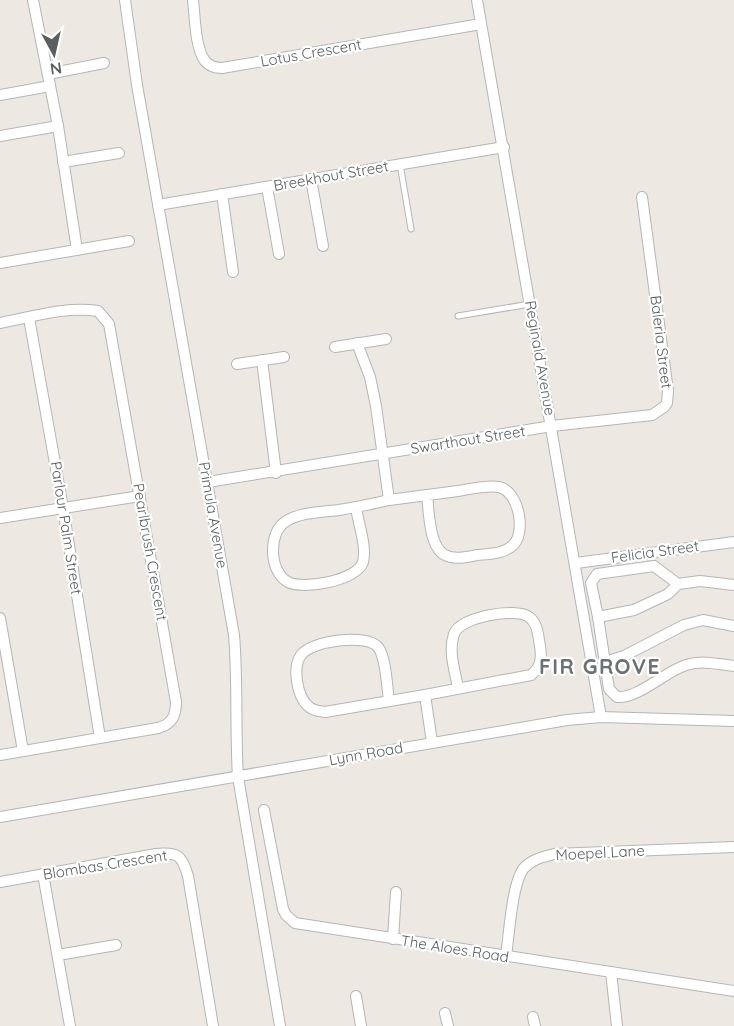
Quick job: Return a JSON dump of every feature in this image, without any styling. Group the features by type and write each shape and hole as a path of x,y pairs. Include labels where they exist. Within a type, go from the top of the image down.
{"street":[{"path":"33,0 58,126 77,250"},
{"name":"Lotus Crescent","path":"194,0 202,55 209,64 222,68 481,24"},
{"name":"Reginald Avenue","path":"477,0 601,717"},
{"name":"Primula Avenue","path":"124,2 234,634 237,670 238,777 280,1026"},
{"path":"48,74 104,63"},
{"path":"0,95 50,86"},
{"path":"0,136 58,126"},
{"name":"Breekhout Street","path":"158,205 504,147"},
{"path":"63,162 119,153"},
{"path":"311,179 323,246"},
{"path":"267,187 279,254"},
{"path":"222,194 233,272"},
{"name":"Baleria Street","path":"552,426 652,415 667,403 668,391 642,197"},
{"path":"0,263 129,241"},
{"name":"Pearlbrush Crescent","path":"0,323 77,310 98,311 105,317 112,332 176,702 172,720 164,727 0,755"},
{"name":"Parlour Palm Street","path":"29,318 63,508 100,738"},
{"path":"335,347 386,339"},
{"path":"357,344 373,391 389,500"},
{"path":"237,364 284,357"},
{"path":"262,360 276,473"},
{"name":"Swarthout Street","path":"208,483 552,426"},
{"path":"356,507 364,557 356,573 344,579 300,585 287,582 282,578 276,566 273,544 278,528 282,524 301,516 389,500 478,488 502,487 510,493 514,501 519,528 516,541 505,550 489,554 457,558 446,556 441,553 434,541 427,495"},
{"path":"0,519 140,496"},
{"name":"Felicia Street","path":"576,563 734,542"},
{"path":"678,584 654,566 597,574 591,583 609,689 617,697 622,697 630,695 685,665 702,662 734,666"},
{"path":"597,617 634,610 668,594 678,584 700,580 734,585"},
{"path":"389,701 381,653 370,641 346,640 315,646 307,648 299,657 296,667 297,681 305,702 310,708 325,712 524,678 536,671 541,654 537,629 531,618 513,612 472,620 459,625 454,632 452,645 458,688"},
{"path":"0,618 23,751"},
{"path":"605,662 624,656 684,625 703,620 734,626"},
{"path":"425,695 432,742"},
{"name":"Lynn Road","path":"0,817 567,720 601,717 734,722"},
{"name":"The Aloes Road","path":"264,810 283,909 289,920 304,926 734,991"},
{"name":"Moepel Lane","path":"506,956 516,884 520,873 533,860 554,854 734,847"},
{"name":"Blombas Crescent","path":"0,882 156,854 167,853 180,858 188,876 213,1026"},
{"path":"43,874 70,1026"},
{"path":"393,939 396,892"},
{"path":"58,955 116,945"},
{"path":"610,972 617,1026"},
{"path":"356,996 361,1026"},
{"path":"445,1013 448,1026"}],"lane":[{"path":"400,164 411,229"},
{"path":"458,316 530,304"}],"district":[{"name":"FIR GROVE","path":"600,667"}]}
